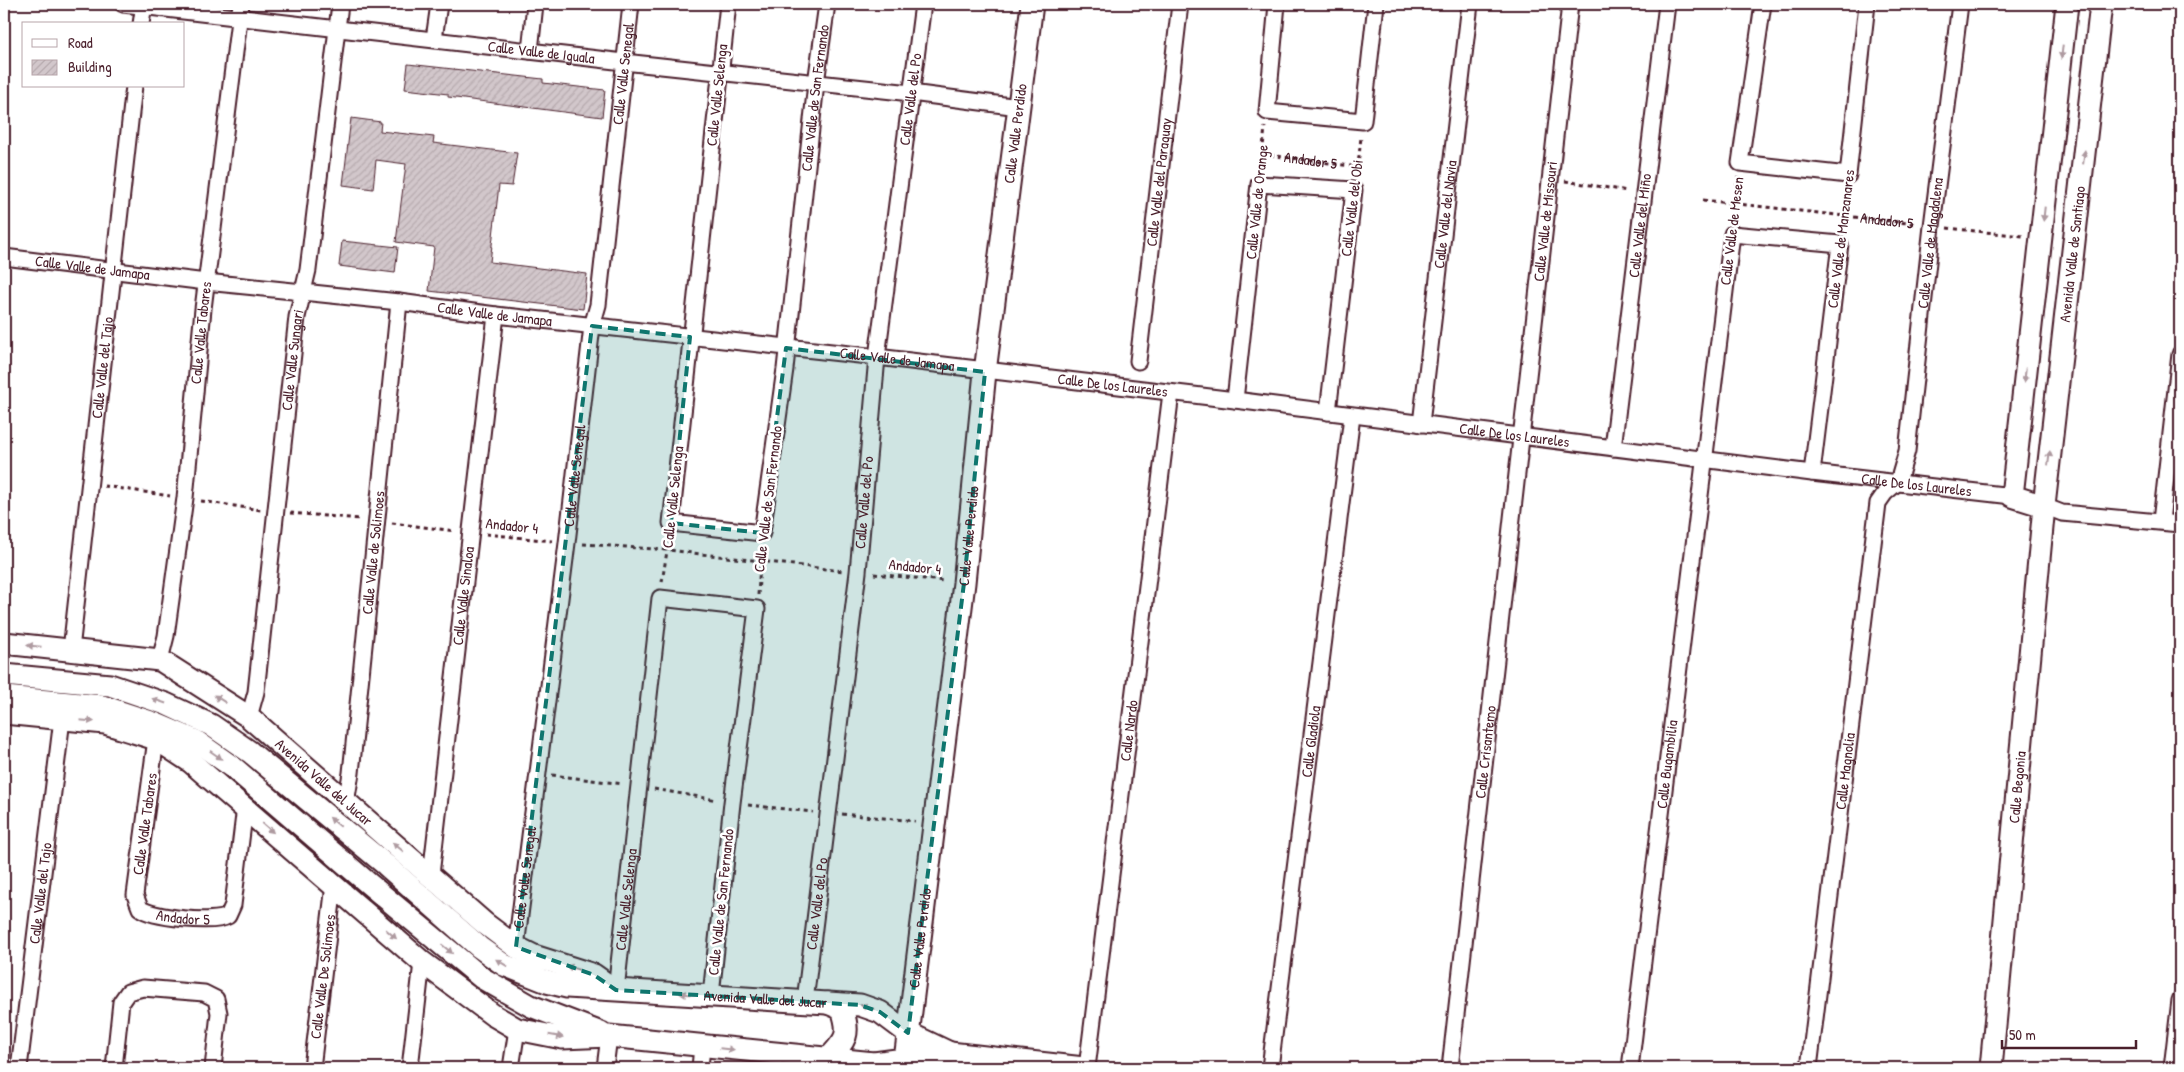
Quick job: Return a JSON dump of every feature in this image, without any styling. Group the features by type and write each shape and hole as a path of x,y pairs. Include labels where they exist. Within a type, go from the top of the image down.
{"main road":[{"name":"Calle Valle Perdido","path":"904,1063 964,583 985,372 1032,4"},
{"path":"2012,496 2068,4"},
{"name":"Avenida Valle de Santiago","path":"2044,506 2101,4"},
{"name":"Calle De los Laureles","path":"2012,496 2044,506"},
{"name":"Calle Begonia","path":"1991,1068 2044,506"},
{"name":"Avenida Valle del Jucar","path":"6,644 160,660 249,717 484,923 516,947 534,956 594,975 616,990"},
{"name":"Avenida Valle del Jucar","path":"4,675 110,685 166,704 211,725 250,752 386,865 479,947 504,965 547,982 567,987 860,1005 880,1012 908,1033 950,1053"},
{"path":"4,697 102,706 154,722 196,742 234,768 463,963 489,982 531,1006 609,1036"},
{"path":"4,713 105,722 156,739 191,762 422,962 493,1015 516,1029 562,1038 609,1036 702,1046 801,1062 828,1059 874,1063 904,1063 950,1053 1086,1068"},
{"path":"828,1003 842,1009 848,1025 844,1042 828,1059"}],"street":[{"name":"Calle Valle de Iguala","path":"123,4 240,11 338,29 624,62 720,71 1019,107"},
{"name":"Calle Valle Sungari","path":"249,717 256,692 297,317 303,292 340,4"},
{"path":"434,39 438,4"},
{"path":"530,51 535,4"},
{"name":"Calle Valle Senegal","path":"516,947 568,543 592,326 598,305 631,4"},
{"name":"Calle Valle Selenga","path":"671,523 690,336 728,4"},
{"name":"Calle Valle de San Fernando","path":"762,533 827,4"},
{"name":"Calle Valle del Po","path":"805,1001 858,572 877,358 923,4"},
{"name":"Calle Valle del Paraguay","path":"1138,361 1180,4"},
{"path":"1276,4 1267,112 1363,121 1376,4"},
{"name":"Calle Valle del Navia","path":"1421,424 1470,4"},
{"name":"Calle Valle de Missouri","path":"1522,437 1548,179 1570,4"},
{"name":"Calle Valle del Miño","path":"1613,448 1667,4"},
{"name":"Calle Valle de Mesen","path":"1740,163 1763,4"},
{"name":"Calle Valle de Manzanares","path":"1848,175 1867,4"},
{"name":"Calle Valle de Magdalena","path":"1898,482 1907,451 1932,226 1960,4"},
{"path":"141,22 143,5"},
{"name":"Calle Valle Tabares","path":"160,660 166,636 185,498 206,282 240,11"},
{"name":"Calle Valle del Tajo","path":"71,650 134,88"},
{"path":"1740,163 1848,175"},
{"path":"1259,184 1354,190"},
{"name":"Calle Valle de Orange","path":"1235,400 1259,184"},
{"name":"Calle Valle del Obi","path":"1328,412 1354,190"},
{"path":"1732,234 1840,244"},
{"name":"Calle Valle de Mesen","path":"1704,460 1732,234"},
{"name":"Calle Valle de Manzanares","path":"1812,473 1840,244"},
{"name":"Calle Valle de Jamapa","path":"4,257 985,372"},
{"name":"Calle Valle de Solimoes","path":"346,803 351,773 375,521 399,302"},
{"name":"Calle Valle Sinaloa","path":"431,875 496,315"},
{"path":"2161,521 2180,354"},
{"name":"Calle De los Laureles","path":"985,372 1235,400 1704,460 2012,496"},
{"name":"Calle Nardo","path":"1086,1068 1171,393"},
{"name":"Calle Gladiola","path":"1270,1068 1352,416"},
{"name":"Calle Crisantemo","path":"1450,1068 1522,437"},
{"name":"Calle Bugambilia","path":"1630,1068 1704,460"},
{"name":"Calle Magnolia","path":"1809,1068 1878,503 1885,492 1898,482"},
{"path":"2044,506 2062,513 2180,524"},
{"path":"671,523 762,533"},
{"path":"660,598 757,609"},
{"name":"Calle Valle Selenga","path":"616,990 660,598"},
{"name":"Calle Valle de San Fernando","path":"711,995 732,803 757,609"},
{"name":"Calle Valle del Tajo","path":"20,1068 62,719"},
{"name":"Calle Valle Tabares","path":"140,908 136,895 156,739"},
{"name":"Andador 5","path":"140,908 153,915 216,920 228,916 233,905 244,808"},
{"name":"Calle Valle De Solimoes","path":"312,1068 334,885"},
{"path":"410,1068 422,962"},
{"path":"114,1068 121,1002 128,992 143,988 204,993 216,999 219,1013 213,1068"},
{"path":"2172,1068 2180,1000"},
{"path":"511,1068 516,1029"},
{"path":"605,1068 609,1036"},
{"path":"700,1068 702,1046"}],"path":[{"name":"Calle Valle de Orange","path":"1259,184 1267,112"},
{"name":"Calle Valle del Obi","path":"1354,190 1363,121"},
{"name":"Andador 5","path":"1262,154 1358,167"},
{"name":"Calle Valle de Mesen","path":"1732,234 1740,163"},
{"name":"Calle Valle de Manzanares","path":"1840,244 1845,216 1848,175"},
{"path":"1548,179 1644,193"},
{"name":"Andador 5","path":"1703,200 2041,238"},
{"name":"Andador 4","path":"89,484 277,512 568,543 668,550 964,583"},
{"name":"Calle Valle Selenga","path":"660,598 671,523"},
{"name":"Calle Valle de San Fernando","path":"757,609 762,533"}],"highlighted area":[{"path":"592,326 690,337 671,523 762,533 786,348 985,372 964,583 908,1033 880,1012 860,1005 616,990 594,975 516,947"}],"building":[{"path":"408,64 543,79 543,83 605,90 602,117 448,97 448,94 405,89"},
{"path":"351,118 381,122 380,131 434,137 433,143 517,153 512,186 499,185 490,262 587,274 583,309 429,291 434,247 396,242 406,164 376,160 373,189 343,185"},
{"path":"342,241 398,247 395,273 339,266"}]}
